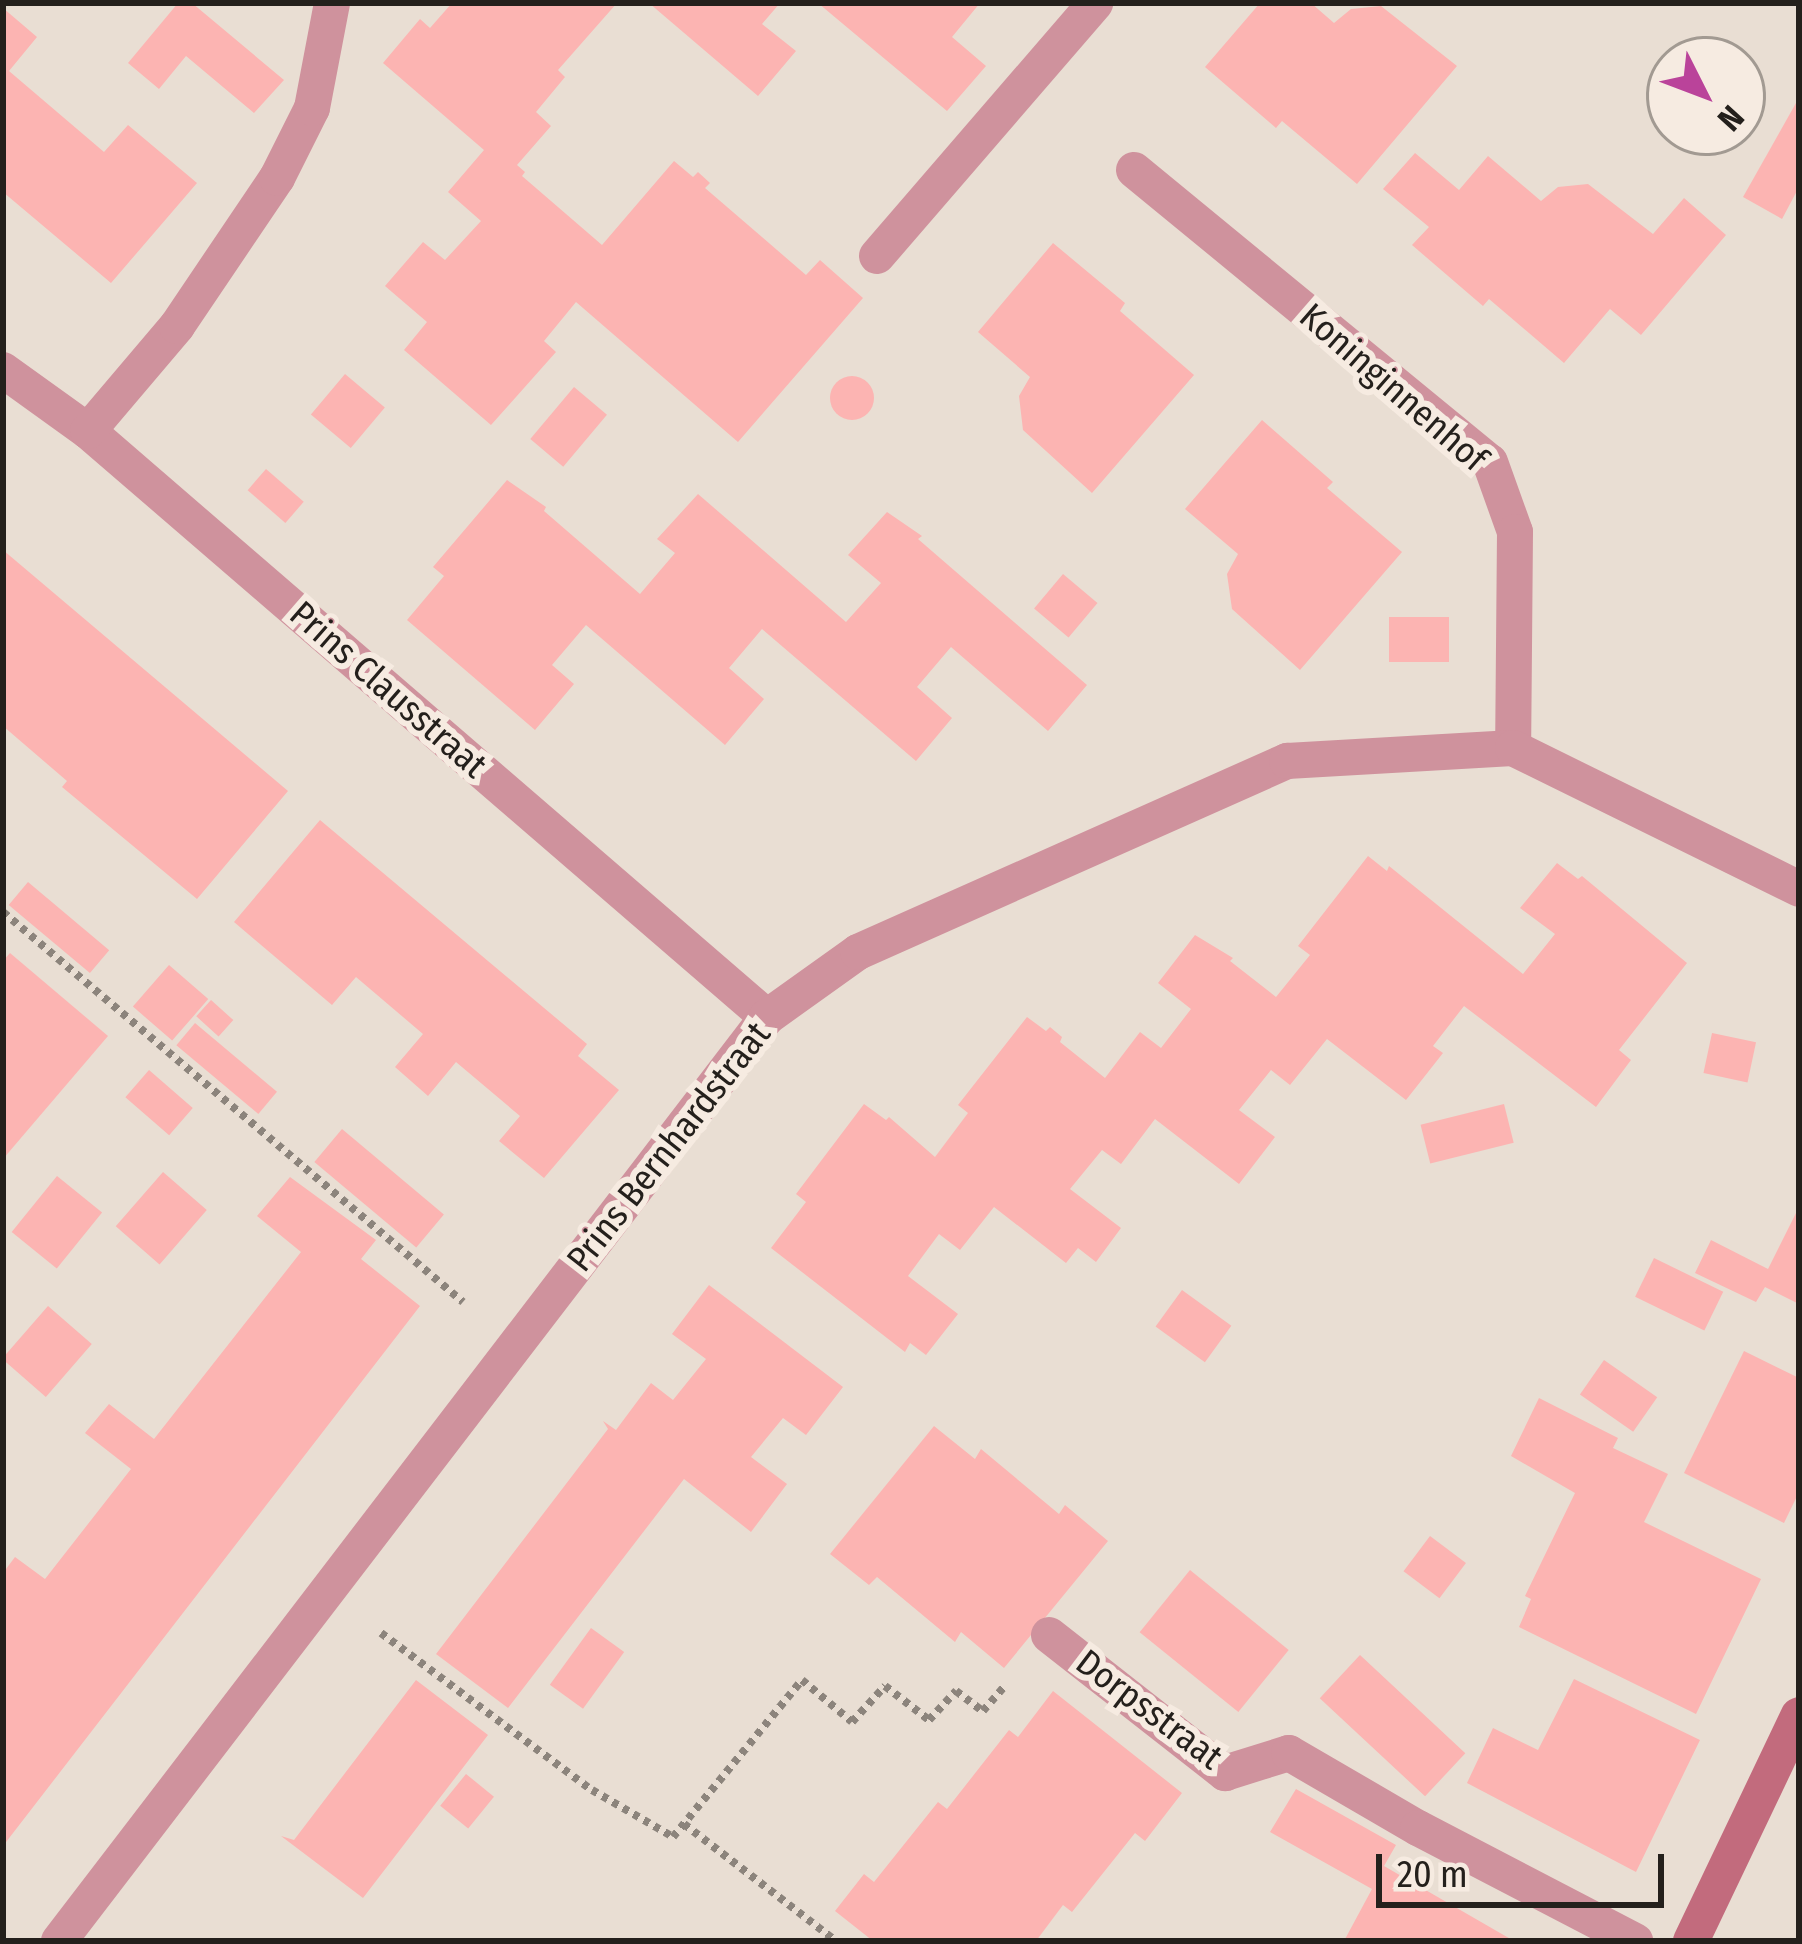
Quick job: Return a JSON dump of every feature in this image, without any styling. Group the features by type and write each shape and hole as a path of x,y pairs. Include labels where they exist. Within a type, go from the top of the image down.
{"street":[{"path":"88,431 177,326 277,178 312,108 332,3"},
{"path":"877,256 1095,3"},
{"name":"Koninginnenhof","path":"1134,170 1490,461 1515,532 1513,748"},
{"name":"Prins Clausstraat","path":"3,370 88,431 767,1017"},
{"name":"Prins Bernhardstraat","path":"59,1941 767,1017 858,952 1287,761 1513,748 1799,889"},
{"name":"Dorpsstraat","path":"1049,1635 1225,1773 1289,1753 1418,1828 1635,1941"},
{"path":"1691,1941 1799,1715"}],"path":[{"path":"3,912 514,1346"},
{"path":"326,1593 592,1790 673,1837 802,1680 853,1722 885,1685 929,1720 956,1691 983,1711 1049,1635"},
{"path":"684,1824 836,1941"}],"building":[{"path":"178,3 192,3 284,80 254,113 186,56 159,89 128,63"},
{"path":"452,3 617,3 558,70 565,77 536,112 551,126 517,165 525,172 522,176 602,245 674,161 693,177 698,172 710,183 705,188 806,275 820,260 863,298 738,442 576,302 544,341 556,352 491,425 404,350 427,322 385,286 423,242 445,260 481,221 448,192 484,150 383,63 420,19 430,28"},
{"path":"649,3 780,3 762,24 796,51 758,96"},
{"path":"818,3 980,3 952,37 986,66 947,111"},
{"path":"1260,3 1311,3 1334,23 1351,9 1381,6 1457,66 1357,184 1282,121 1276,128 1205,67"},
{"path":"3,8 37,37 9,71 104,152 128,125 197,183 111,283 3,192"},
{"path":"1796,103 1799,187 1782,219 1743,197"},
{"path":"1415,153 1459,190 1488,156 1541,201 1558,187 1588,184 1653,234 1684,198 1726,235 1641,335 1610,309 1564,363 1489,299 1483,306 1412,245 1429,227 1383,189"},
{"path":"1053,243 1125,303 1120,311 1194,375 1092,493 1023,430 1019,396 1030,377 978,332"},
{"path":"345,374 385,407 351,448 311,415"},
{"path":"852,376 868,382 874,398 868,414 852,420 836,414 830,398 836,382"},
{"path":"574,387 607,415 563,467 530,439"},
{"path":"1262,420 1333,482 1327,488 1402,552 1300,670 1232,609 1227,574 1238,554 1185,509"},
{"path":"266,469 304,502 285,523 248,490"},
{"path":"507,480 546,507 544,511 640,594 675,553 657,539 698,494 846,622 881,583 848,555 887,512 922,536 918,539 1087,685 1048,731 951,647 917,687 952,718 916,761 762,629 729,668 764,699 725,745 586,625 552,665 574,684 535,730 407,620 444,576 433,567"},
{"path":"3,550 288,791 197,899 62,787 67,781 3,726"},
{"path":"1063,574 1097,603 1069,637 1034,608"},
{"path":"1389,617 1449,617 1449,662 1389,662"},
{"path":"320,820 587,1044 578,1056 619,1090 544,1178 499,1141 520,1116 456,1062 428,1096 395,1067 423,1034 356,977 332,1005 234,922"},
{"path":"1368,856 1387,871 1389,866 1523,974 1555,934 1520,908 1557,863 1578,879 1582,876 1687,963 1619,1050 1631,1060 1596,1107 1464,1006 1433,1046 1443,1053 1406,1100 1327,1039 1290,1085 1271,1070 1239,1110 1275,1137 1239,1184 1155,1119 1121,1164 1102,1150 1070,1189 1121,1228 1096,1262 1078,1248 1066,1263 994,1207 960,1250 939,1234 908,1276 958,1314 926,1355 910,1343 905,1352 771,1248 806,1202 796,1194 864,1104 886,1120 889,1117 935,1157 968,1113 958,1105 1027,1017 1046,1031 1050,1027 1062,1037 1060,1042 1105,1078 1140,1032 1161,1048 1191,1009 1158,983 1195,935 1233,958 1230,961 1276,997 1310,955 1298,946"},
{"path":"28,882 109,950 90,973 9,905"},
{"path":"10,953 108,1036 3,1159 3,961"},
{"path":"169,965 208,999 172,1041 133,1007"},
{"path":"211,1000 233,1020 219,1036 196,1016"},
{"path":"195,1023 277,1092 258,1114 176,1045"},
{"path":"1712,1033 1756,1042 1747,1082 1703,1073"},
{"path":"149,1070 193,1108 169,1135 125,1097"},
{"path":"1504,1104 1514,1143 1430,1164 1421,1125"},
{"path":"342,1129 444,1214 416,1247 314,1162"},
{"path":"163,1172 207,1210 160,1264 116,1226"},
{"path":"57,1176 102,1213 57,1268 12,1232"},
{"path":"290,1177 376,1240 361,1259 420,1306 3,1846 3,1573 15,1557 45,1579 131,1469 85,1433 109,1404 154,1439 301,1252 257,1216"},
{"path":"1799,1207 1799,1304 1765,1287 1756,1302 1695,1273 1711,1240 1768,1269"},
{"path":"1654,1258 1723,1292 1704,1330 1635,1297"},
{"path":"709,1285 843,1387 806,1435 783,1418 751,1457 787,1484 751,1532 684,1479 508,1708 436,1654 608,1429 603,1421 616,1430 651,1383 673,1400 706,1359 672,1334"},
{"path":"1182,1290 1231,1326 1205,1362 1156,1326"},
{"path":"48,1306 92,1344 46,1397 3,1358"},
{"path":"1744,1351 1799,1378 1799,1492 1784,1523 1684,1473"},
{"path":"1604,1360 1657,1397 1633,1432 1580,1394"},
{"path":"1539,1398 1618,1438 1613,1448 1668,1474 1644,1522 1761,1579 1696,1714 1519,1627 1531,1599 1525,1596 1575,1493 1511,1456"},
{"path":"934,1426 975,1459 981,1449 1059,1514 1065,1505 1108,1541 1004,1668 961,1632 955,1642 877,1577 869,1585 830,1554"},
{"path":"1430,1536 1466,1563 1439,1598 1404,1571"},
{"path":"1190,1570 1289,1650 1238,1712 1140,1632"},
{"path":"591,1628 624,1652 583,1709 550,1685"},
{"path":"1360,1655 1465,1753 1425,1796 1320,1698"},
{"path":"1574,1679 1700,1740 1636,1872 1467,1783 1493,1728 1538,1750"},
{"path":"416,1680 488,1735 363,1898 281,1836 294,1840"},
{"path":"1053,1691 1182,1793 1145,1841 1135,1833 1072,1912 1063,1905 1036,1941 873,1941 835,1911 864,1874 874,1882 938,1802 947,1809 1009,1730 1018,1737"},
{"path":"466,1774 494,1797 468,1829 440,1806"},
{"path":"1296,1789 1396,1845 1384,1866 1514,1941 1344,1941 1372,1889 1270,1832"}]}
